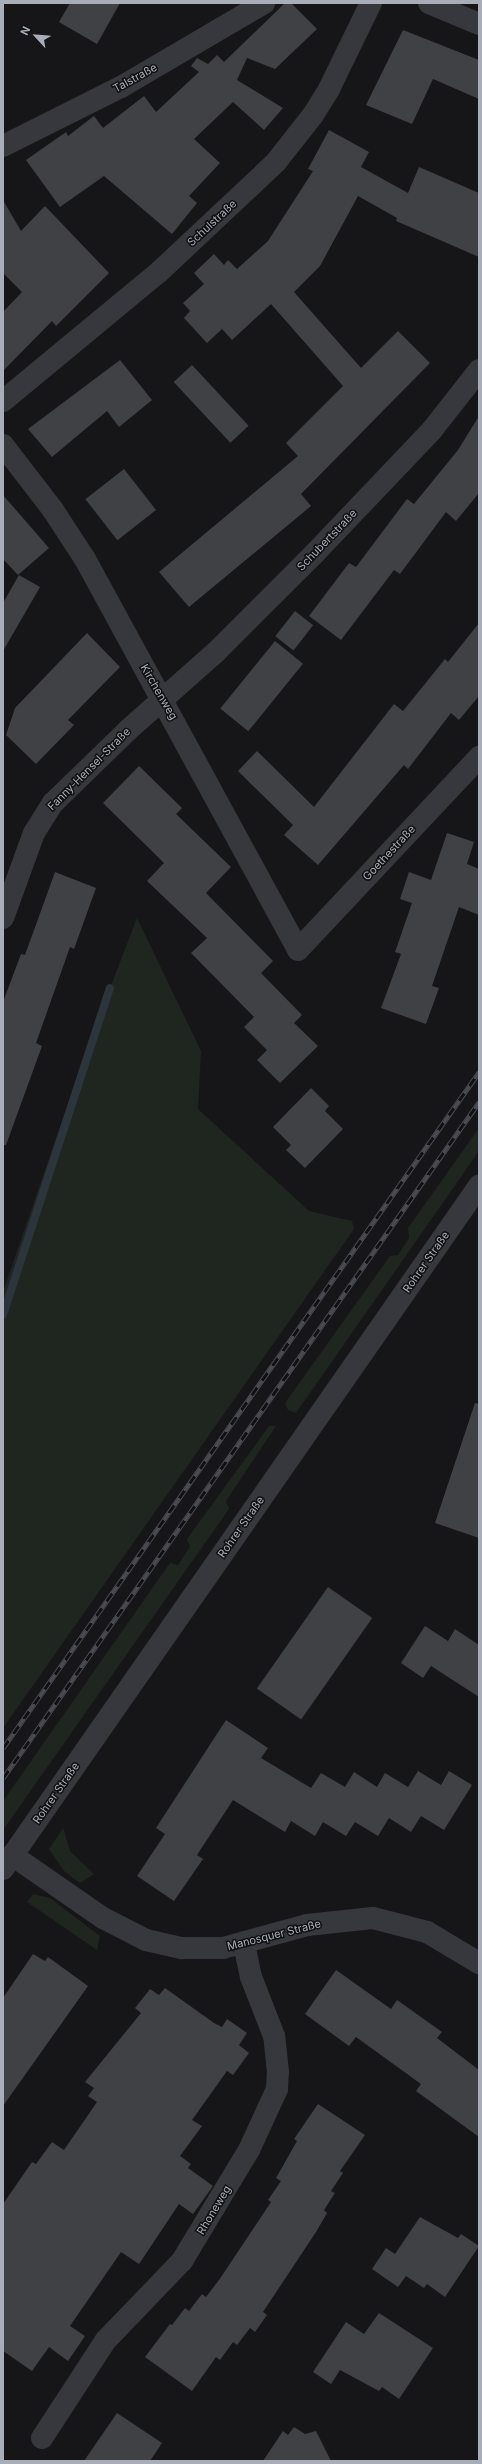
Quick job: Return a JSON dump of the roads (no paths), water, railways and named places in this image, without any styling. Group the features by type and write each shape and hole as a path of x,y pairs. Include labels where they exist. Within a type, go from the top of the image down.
{"street":[{"name":"Talstraße","path":"3,146 121,87 264,3"},
{"name":"Schulstraße","path":"3,401 158,273 276,162 314,115 329,89 371,3"},
{"path":"429,3 479,24"},
{"name":"Schubertstraße","path":"163,698 216,652 315,553 432,430 479,370"},
{"name":"Kirchenweg","path":"3,445 70,534 163,698 298,950"},
{"name":"Fanny-Hensel-Straße","path":"3,918 42,817 93,762 163,698"},
{"name":"Goethestraße","path":"298,950 479,757"},
{"name":"Rohrer Straße","path":"8,1862 479,1186"},
{"name":"Manosquer Straße","path":"8,1862 103,1918 146,1940 182,1948 222,1948 244,1944 307,1925 373,1918 427,1932 479,1963"},
{"name":"Rhoneweg","path":"42,2438 106,2340 182,2261 249,2150 277,2089 278,2072 274,2036 251,1977 244,1944"}],"waterway":[{"path":"3,1315 110,988"}],"railway":[{"path":"3,1748 479,1072"},
{"path":"3,1778 479,1102"}]}
